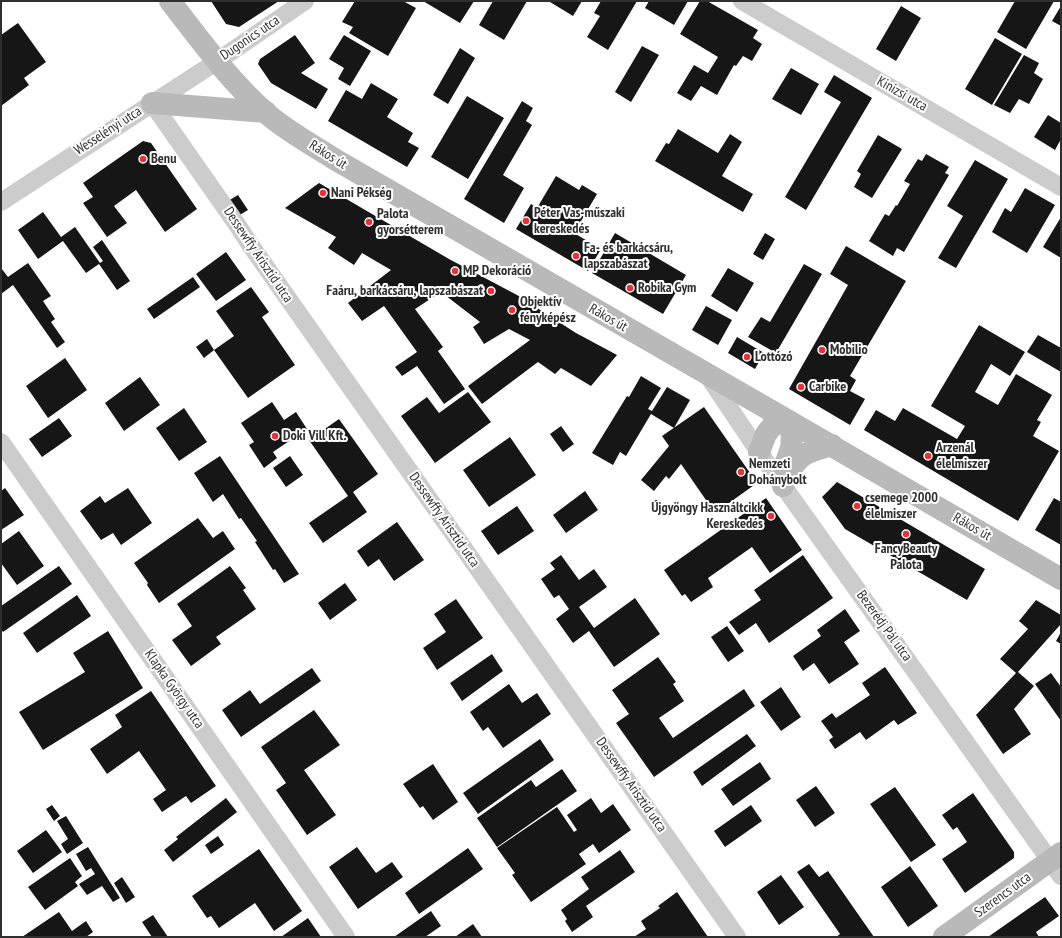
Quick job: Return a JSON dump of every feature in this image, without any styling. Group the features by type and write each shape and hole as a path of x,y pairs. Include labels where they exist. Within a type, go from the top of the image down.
{"street":[{"name":"Rákos út","path":"170,1 216,62 266,112 285,127 336,160 708,376 832,445 1061,579"},
{"name":"Dugonics utca","path":"216,62 305,1"},
{"name":"Kinizsi utca","path":"742,1 1061,187"},
{"name":"Wesselényi utca","path":"1,202 216,62"},
{"path":"152,103 266,112"},
{"name":"Dessewffy Arisztid utca","path":"152,103 738,937"},
{"name":"Bezerédj Pál utca","path":"708,376 759,452 784,482 1057,863"},
{"path":"759,452 766,434 773,425 788,421 792,436 791,448 785,465 784,482"},
{"name":"Klapka György utca","path":"1,442 346,937"},
{"path":"784,482 796,462 803,455 809,451 832,445"},
{"name":"Szerencs utca","path":"944,937 1057,863"}],"building":[{"path":"211,1 279,1 239,27 226,24"},
{"path":"355,1 403,1 416,8 388,56 349,33 353,27 342,22"},
{"path":"423,1 474,1 460,23"},
{"path":"493,1 527,1 504,40 479,25"},
{"path":"582,1 573,16 550,2"},
{"path":"601,1 637,1 608,50 587,37 600,16 594,13"},
{"path":"649,1 688,1 674,25 645,8"},
{"path":"700,1 707,1 758,30 753,38 762,44 752,61 743,56 736,66 734,65 717,95 701,86 691,101 677,93 694,65 708,73 718,57 680,34"},
{"path":"1015,1 1054,1 1026,49 997,32"},
{"path":"901,6 921,18 896,61 876,49"},
{"path":"1061,6 1061,26 1052,21"},
{"path":"18,23 46,62 24,78 29,85 1,106 1,35"},
{"path":"295,35 315,63 301,73 328,89 316,109 271,83 258,64 260,59"},
{"path":"344,35 371,51 350,86 338,79 344,68 329,59"},
{"path":"995,38 1022,54 992,105 965,89"},
{"path":"642,46 659,55 631,102 615,92"},
{"path":"460,48 475,58 448,104 433,95"},
{"path":"1024,55 1039,63 1034,73 1043,79 1029,104 1019,99 1010,113 994,105"},
{"path":"791,68 819,84 801,115 772,99"},
{"path":"834,75 872,98 806,210 785,197 841,102 824,92"},
{"path":"371,83 398,99 387,117 413,133 408,142 419,148 407,167 328,121 346,90 362,99"},
{"path":"467,96 504,118 468,179 431,157"},
{"path":"522,101 533,108 526,121 532,125 503,175 524,188 504,223 464,199"},
{"path":"1048,115 1061,123 1061,139 1055,150 1034,137"},
{"path":"678,129 718,153 730,134 742,142 722,176 753,194 743,212 655,161 666,143 669,144"},
{"path":"878,135 902,149 872,198 854,187 861,174 857,171"},
{"path":"143,141 151,143 197,209 165,232 136,190 114,206 127,223 107,237 83,203 93,197 83,183"},
{"path":"926,154 949,167 945,173 949,175 904,252 897,248 893,256 869,241 885,214 889,216 896,205 897,206 910,184 904,181 918,159 922,161"},
{"path":"975,160 1008,179 956,268 938,258 963,216 947,206"},
{"path":"556,176 579,190 582,185 597,194 574,233 601,249 588,271 516,229 531,204 537,208"},
{"path":"319,183 449,259 517,295 576,333 617,355 591,386 561,368 555,374 538,362 482,404 468,386 530,340 509,329 484,344 473,327 480,322 441,292 415,309 443,347 438,351 465,389 444,404 417,366 402,376 395,367 417,352 384,306 362,321 348,303 391,270 362,253 354,265 328,248 336,237 285,208"},
{"path":"1025,188 1055,205 1027,253 992,232 1005,208 1011,212"},
{"path":"238,195 248,210 238,216 228,201"},
{"path":"43,212 61,237 75,227 100,263 103,261 93,247 102,240 130,281 117,290 99,264 86,273 63,241 38,259 18,230"},
{"path":"1061,217 1061,258 1043,247"},
{"path":"615,233 686,275 663,314 592,273"},
{"path":"765,233 775,239 763,260 753,254"},
{"path":"846,246 906,281 850,376 856,380 850,391 865,399 850,425 789,389 848,285 830,274"},
{"path":"226,252 246,280 216,301 196,274"},
{"path":"28,263 51,296 43,301 55,319 51,322 65,342 57,348 13,285 1,294 1,268 8,277"},
{"path":"804,264 822,274 776,353 748,337 761,317 770,322"},
{"path":"728,268 754,283 737,312 711,296"},
{"path":"193,277 200,287 154,319 147,309"},
{"path":"251,287 269,312 262,317 295,365 248,398 214,350 234,336 216,311"},
{"path":"706,306 732,320 718,345 692,330"},
{"path":"979,325 1025,352 1010,376 991,364 975,392 998,405 1016,374 1052,395 1037,420 1041,422 1033,436 1059,451 1018,521 864,430 876,410 895,421 903,408 957,439 965,426 931,406"},
{"path":"1038,335 1061,348 1061,372 1027,352"},
{"path":"737,337 764,353 755,369 728,353"},
{"path":"207,339 214,350 204,358 196,347"},
{"path":"65,358 87,390 48,418 26,386"},
{"path":"641,376 661,388 648,409 652,411 667,387 690,400 674,428 651,414 626,456 620,452 613,465 592,453"},
{"path":"140,377 160,405 124,431 105,403"},
{"path":"468,392 491,422 435,463 401,416 427,397 439,413"},
{"path":"272,402 284,420 296,412 307,429 273,452 277,458 264,468 249,445 254,442 241,423"},
{"path":"704,407 757,483 715,513 681,464 669,479 666,476 654,491 641,480 669,446 662,436"},
{"path":"184,408 207,442 179,461 156,428"},
{"path":"59,418 72,436 42,457 29,439"},
{"path":"339,419 378,474 353,492 367,512 323,543 309,523 348,496 309,440"},
{"path":"561,426 574,444 563,452 550,434"},
{"path":"510,437 536,475 489,507 463,470"},
{"path":"220,456 299,574 284,583 275,569 273,570 255,542 257,541 241,518 239,519 223,494 213,502 194,473"},
{"path":"290,456 303,475 286,487 273,468"},
{"path":"837,482 985,569 967,600 845,529 822,497"},
{"path":"5,488 24,515 1,530 1,491"},
{"path":"128,488 152,523 121,545 113,533 101,540 80,511 100,496 105,503"},
{"path":"585,491 598,510 566,533 553,515"},
{"path":"766,498 802,550 770,573 752,547 708,578 713,587 691,602 685,594 682,596 664,570"},
{"path":"1054,498 1061,502 1061,545 1035,530"},
{"path":"517,506 534,531 498,555 481,531"},
{"path":"198,518 213,538 223,531 235,549 159,603 147,585 148,583 134,563"},
{"path":"397,522 424,560 394,581 379,559 368,567 357,551"},
{"path":"19,531 44,566 17,585 1,563 1,544"},
{"path":"561,555 579,580 594,569 607,587 579,607 594,628 635,598 660,634 614,667 589,631 573,643 556,619 569,609 559,595 554,598 541,579 555,569 550,563"},
{"path":"803,555 833,598 769,643 756,623 739,635 729,622 761,600 754,590"},
{"path":"59,566 72,584 3,632 1,629 1,606"},
{"path":"230,566 246,588 243,590 256,609 216,637 221,644 191,666 172,640 192,626 177,604"},
{"path":"345,583 357,600 330,620 318,603"},
{"path":"77,595 91,616 37,653 23,633"},
{"path":"456,599 483,638 437,670 423,648 446,632 434,614"},
{"path":"1036,600 1061,615 1061,624 1018,672 1034,686 1014,709 1031,734 1003,754 976,715 1016,673 1000,659 1028,629 1019,621"},
{"path":"845,609 860,631 844,642 859,664 829,684 814,663 803,671 793,656 821,636 817,630"},
{"path":"727,626 744,651 728,662 711,637"},
{"path":"108,631 143,688 43,750 19,712 85,672 73,653"},
{"path":"1061,632 1061,644 1056,641"},
{"path":"492,654 503,671 462,701 450,683"},
{"path":"658,657 676,682 673,684 684,701 659,718 673,738 744,689 755,706 654,777 616,723 629,714 612,690"},
{"path":"885,667 917,713 898,725 894,720 866,740 860,732 835,749 829,740 833,737 821,721 832,713 836,718 870,695 862,683"},
{"path":"312,668 321,681 241,737 222,710 250,690 260,704"},
{"path":"1051,673 1061,687 1061,721 1035,684"},
{"path":"509,684 522,703 537,693 551,714 503,748 488,727 483,731 470,712"},
{"path":"781,687 801,717 781,731 760,702"},
{"path":"151,691 216,786 191,803 186,796 162,812 153,799 166,790 139,751 107,774 90,749 122,727 115,715"},
{"path":"314,710 340,745 304,770 336,815 307,835 276,790 286,783 261,747"},
{"path":"747,734 756,746 702,786 693,772"},
{"path":"540,739 554,760 478,814 463,793"},
{"path":"760,762 771,779 733,806 721,789"},
{"path":"433,764 458,802 433,820 423,806 420,808 403,784"},
{"path":"562,769 577,791 497,847 477,818 531,780 536,787"},
{"path":"816,786 835,813 815,827 796,800"},
{"path":"895,787 936,845 911,862 870,804"},
{"path":"973,793 1014,852 1014,858 965,893 942,859 967,842 957,827 953,830 942,815"},
{"path":"226,798 237,812 173,862 164,850 178,839 176,837"},
{"path":"591,798 601,813 613,804 631,830 599,853 593,844 579,854 586,864 531,902 512,875 515,873 497,848 557,807 574,832 577,830 567,815"},
{"path":"52,805 60,816 54,821 46,809"},
{"path":"751,805 762,821 725,847 714,831"},
{"path":"66,816 83,843 67,854 61,844 68,839 57,821"},
{"path":"46,830 62,852 33,873 17,851"},
{"path":"218,836 224,845 211,854 205,845"},
{"path":"88,847 120,898 113,902 102,886 87,895 79,884 95,874 91,868 86,871 76,854"},
{"path":"357,847 376,873 392,862 403,877 358,909 329,867"},
{"path":"468,848 483,869 419,914 405,893"},
{"path":"259,849 302,911 274,931 255,903 219,928 211,916 207,918 192,896"},
{"path":"620,850 635,872 586,906 593,917 572,932 565,921 567,919 561,910 589,889 581,877"},
{"path":"70,858 82,876 75,882 78,886 45,910 28,887"},
{"path":"809,864 819,877 828,871 874,937 836,937 840,934 797,872"},
{"path":"910,866 938,906 908,927 881,887"},
{"path":"781,875 804,907 779,925 757,892"},
{"path":"122,877 135,897 126,903 114,883"},
{"path":"677,892 708,937 634,937 646,929 641,921 660,908 658,906"},
{"path":"1045,897 1059,916 1036,932 1039,937 988,937"},
{"path":"431,911 441,926 425,937 394,937"},
{"path":"59,912 72,931 86,921 93,932 86,937 22,937"},
{"path":"153,915 168,937 152,937 142,922"},
{"path":"308,918 321,937 281,937"},
{"path":"473,924 482,937 455,937"}],"place":[{"name":"Benu","path":"143,159"},
{"name":"Nani Pékség","path":"323,193"},
{"name":"Péter Vas-műszaki kereskedés","path":"526,221"},
{"name":"Palota gyorsétterem","path":"369,222"},
{"name":"Fa- és barkácsáru, lapszabászat","path":"576,256"},
{"name":"MP Dekoráció","path":"455,271"},
{"name":"Robika Gym","path":"630,288"},
{"name":"Faáru, barkácsáru, lapszabászat","path":"491,291"},
{"name":"Objektív fényképész","path":"512,310"},
{"name":"Mobilio","path":"822,350"},
{"name":"Lottózó","path":"747,357"},
{"name":"Carbike","path":"801,387"},
{"name":"Doki Vill Kft.","path":"275,436"},
{"name":"Arzenál élelmiszer","path":"928,456"},
{"name":"Nemzeti Dohánybolt","path":"741,472"},
{"name":"csemege 2000 élelmiszer","path":"857,506"},
{"name":"Újgyöngy Használtcikk Kereskedés","path":"771,516"},
{"name":"FancyBeauty Palota","path":"906,534"}]}
